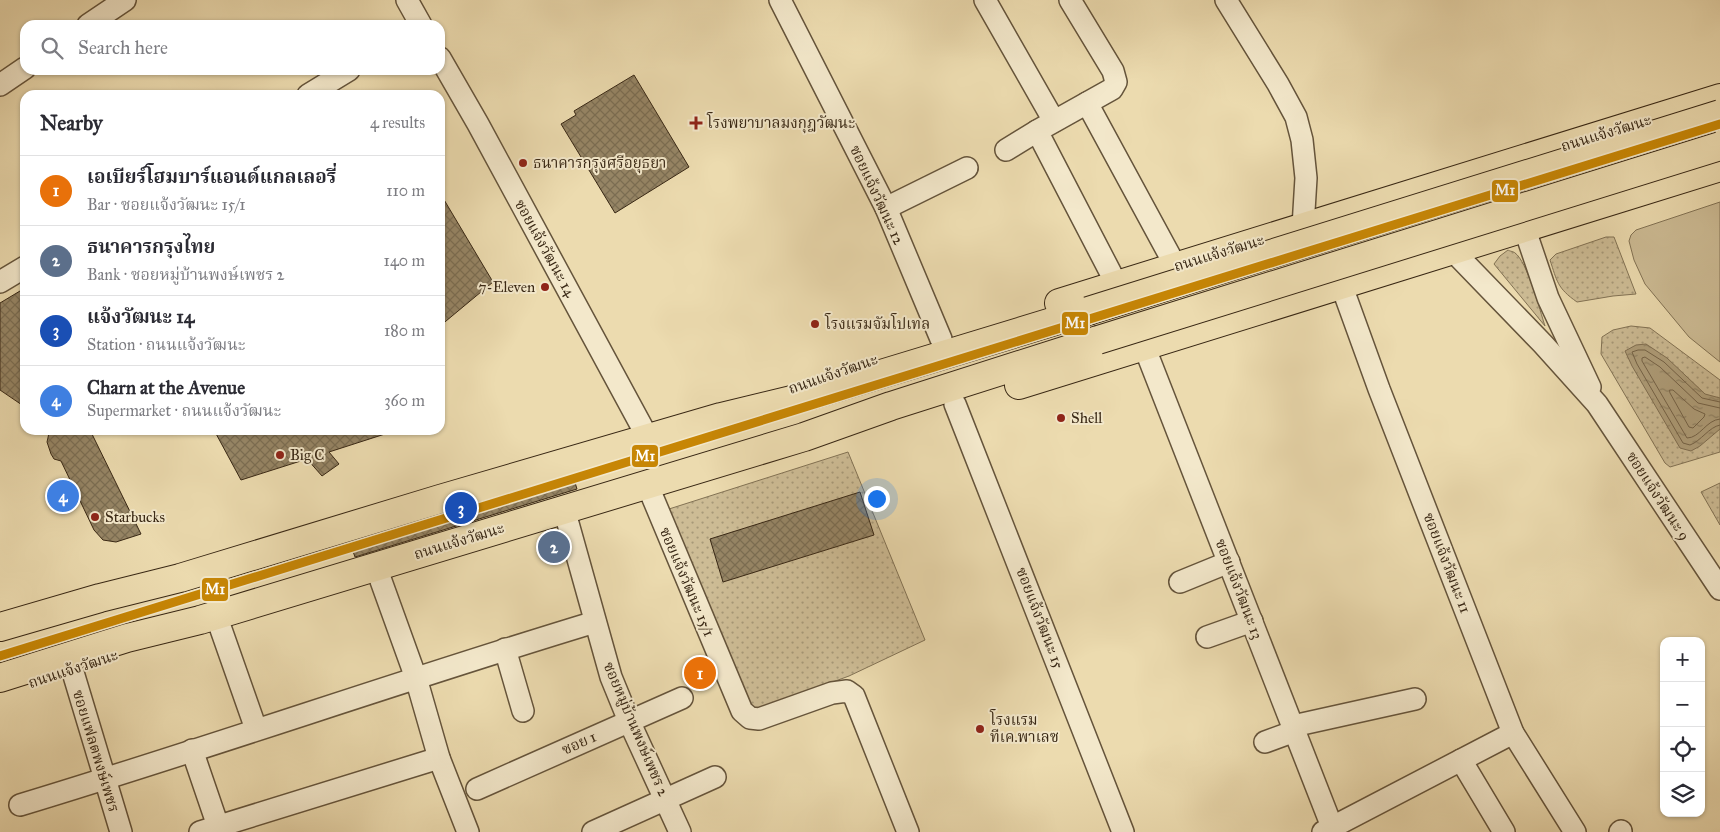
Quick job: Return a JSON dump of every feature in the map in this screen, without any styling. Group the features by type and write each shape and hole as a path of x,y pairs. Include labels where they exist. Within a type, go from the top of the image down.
{"main road":[{"name":"ถนนแจ้งวัฒนะ","path":"721,417 805,382 1720,98"},
{"name":"ถนนแจ้งวัฒนะ","path":"0,627 100,598 160,584 721,417 812,395 1720,114"},
{"path":"1583,140 1572,156 1567,170 1567,182 1574,195 1583,203 1597,205"},
{"name":"ถนนแจ้งวัฒนะ","path":"0,678 127,638 208,618 804,436 934,391 1720,146"},
{"path":"1504,165 1524,227"},
{"name":"ถนนแจ้งวัฒนะ","path":"804,436 869,425 955,404 1720,167"},
{"path":"1395,199 1413,205 1422,215 1426,225 1429,237 1428,248 1419,260"},
{"name":"ถนนแจ้งวัฒนะ","path":"0,643 91,613 160,584"},
{"name":"ถนนแจ้งวัฒนะ","path":"0,692 146,644 208,618"}],"street":[{"path":"95,20 125,0"},
{"path":"407,0 418,20"},
{"name":"ซอยแจ้งวัฒนะ 12","path":"780,0 886,208 941,339"},
{"path":"985,0 1046,126 1117,285"},
{"path":"1006,150 1112,89 1116,82 1113,72 1070,0"},
{"path":"1226,0 1278,84 1296,118 1302,140 1306,178 1303,227"},
{"name":"ซอยแจ้งวัฒนะ 14","path":"445,67 648,438"},
{"path":"0,85 20,71"},
{"path":"316,90 341,75"},
{"path":"1088,103 1176,267"},
{"path":"886,208 967,168"},
{"name":"ซอยแจ้งวัฒนะ 9","path":"1524,227 1548,298 1597,404"},
{"name":"ซอยแจ้งวัฒนะ 9","path":"1452,250 1543,344 1597,404 1720,589"},
{"path":"0,282 20,270"},
{"name":"ซอยแจ้งวัฒนะ 11","path":"1341,284 1379,389 1514,733 1575,832"},
{"name":"ซอยแจ้งวัฒนะ 13","path":"1144,346 1294,728 1330,830"},
{"name":"ซอยแจ้งวัฒนะ 15","path":"955,404 1123,832"},
{"name":"ซอยแจ้งวัฒนะ 15/1","path":"647,484 742,711 750,718 759,718 832,693 847,691 854,696 908,832"},
{"name":"ซอยหมู่บ้านพงษ์เพชร 2","path":"564,509 611,677 680,832"},
{"path":"1180,582 1228,562"},
{"path":"376,567 416,678 439,758 468,832"},
{"path":"208,618 256,729"},
{"path":"1207,637 1252,621"},
{"path":"20,805 106,779 505,649 595,622"},
{"path":"505,649 523,711"},
{"name":"ซอยแฟลตพงษ์เพชร","path":"72,669 121,832"},
{"name":"ซอย 1","path":"477,789 682,698"},
{"path":"1265,742 1294,728 1415,699"},
{"path":"1330,830 1425,778 1514,733"},
{"path":"192,750 209,829 439,758"},
{"path":"1460,760 1504,832"},
{"path":"593,832 715,778"}],"shaded area":[{"path":"1720,202 1720,362 1689,337 1645,284 1634,260 1629,241 1631,235 1636,230"},
{"path":"1606,237 1614,237 1636,294 1577,302 1559,284 1550,260 1556,254"},
{"path":"1508,250 1520,258 1524,266 1533,287 1545,326 1494,264"},
{"path":"1631,326 1650,328 1720,380 1720,452 1670,467 1665,463 1601,354 1602,337 1613,330"},
{"path":"848,452 925,640 849,676 754,711 747,703 669,509"},
{"path":"1720,483 1720,525 1701,492"}],"water":[{"path":"1646,344 1667,358 1705,394 1720,398 1720,429 1691,451 1680,448 1625,351 1636,345"}],"building":[{"path":"634,75 689,167 615,213 561,124 576,115 574,111"},
{"path":"445,201 493,282 445,322"},
{"path":"20,291 20,404 0,390 0,303"},
{"path":"49,435 92,435 141,534 116,542 103,540 94,530 61,461 54,459 47,442"},
{"name":"Big C","path":"217,435 382,435 329,452 339,464 322,476 307,459 241,480"},
{"path":"573,476 577,489 355,557 350,543"},
{"path":"860,492 874,535 723,582 710,539"}],"transit line":[{"name":"M1","path":"0,656 1720,124"}],"place":[{"name":"โรงพยาบาลมงกุฎวัฒนะ","path":"696,123"},
{"name":"ธนาคารกรุงศรีอยุธยา","path":"523,163"},
{"name":"7-Eleven","path":"545,287"},
{"name":"โรงแรมจัมโปเทล","path":"815,324"},
{"name":"Shell","path":"1061,418"},
{"name":"Big C","path":"280,455"},
{"name":"Charn at the Avenue","path":"63,496"},
{"name":"แจ้งวัฒนะ 14","path":"461,508"},
{"name":"Starbucks","path":"95,517"},
{"name":"ธนาคารกรุงไทย","path":"554,547"},
{"name":"เอเบียร์โฮมบาร์แอนด์แกลเลอรี่","path":"700,673"},
{"name":"โรงแรม ทีเค.พาเลซ","path":"980,729"}]}
